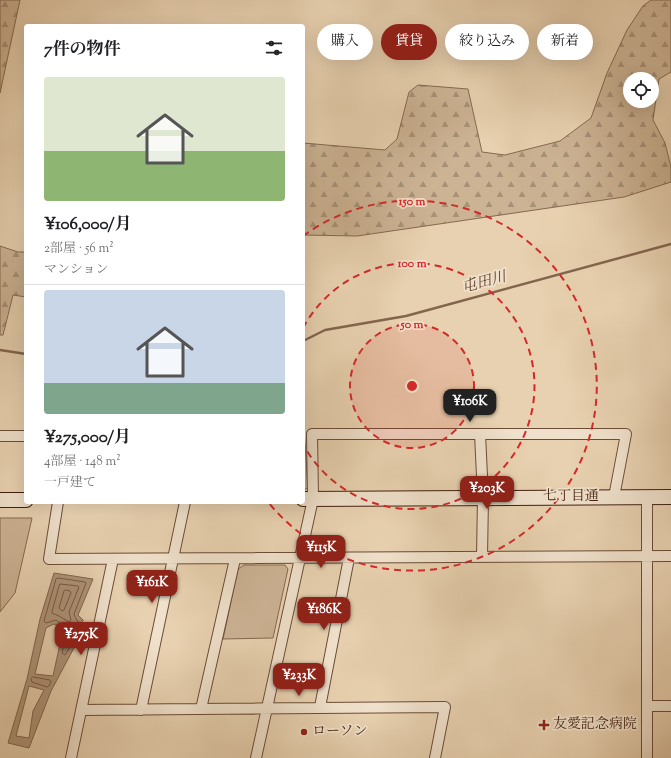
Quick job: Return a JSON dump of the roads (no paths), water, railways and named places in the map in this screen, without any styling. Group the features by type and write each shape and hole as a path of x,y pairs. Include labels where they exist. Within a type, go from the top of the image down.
{"street":[{"path":"256,758 300,558 308,499 312,434 626,434 614,497"},
{"path":"480,434 483,497 482,557"},
{"path":"0,436 24,436"},
{"path":"647,497 647,758"},
{"name":"七丁目通","path":"308,499 671,497"},
{"path":"0,500 24,500"},
{"path":"58,504 49,560 671,556"},
{"path":"141,710 186,504"},
{"path":"320,707 349,558"},
{"path":"71,758 113,559"},
{"path":"201,709 235,559"},
{"path":"647,706 671,706"},
{"path":"81,710 445,707 435,758"}],"water":[{"path":"54,573 93,579 78,615 83,620 75,646 51,691 29,748 8,743 27,679 40,619","holes":["54,624 63,630 53,676 35,674 46,628","29,686 44,690 33,711 29,738 16,736"]}],"waterway":[{"name":"屯田川","path":"305,340 325,330 406,316 671,244"},
{"name":"屯田川","path":"0,350 24,354"}],"place":[{"name":"友愛記念病院","path":"544,725"},
{"name":"ローソン","path":"304,732"}]}
